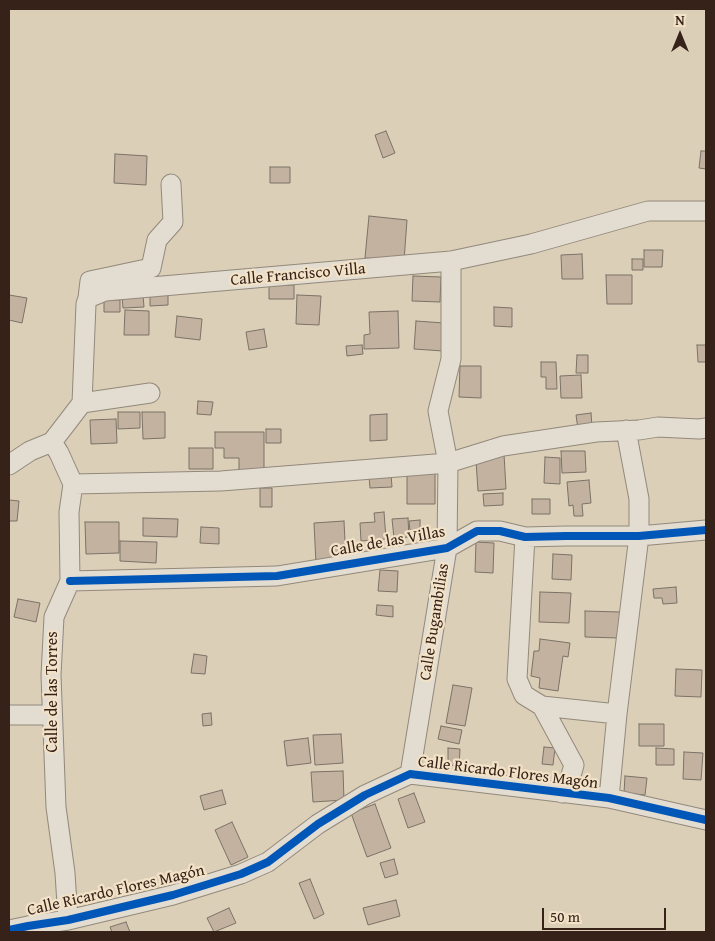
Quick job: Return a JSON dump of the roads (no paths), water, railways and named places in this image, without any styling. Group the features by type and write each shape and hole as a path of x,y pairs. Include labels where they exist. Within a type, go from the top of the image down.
{"street":[{"path":"9,465 30,451 52,442 82,403 86,304 90,281 151,268 157,240 173,222 171,184"},
{"name":"Calle Francisco Villa","path":"88,298 105,291 451,261 531,244 648,211 706,211"},
{"name":"Calle Bugambilias","path":"410,774 447,548 448,463 438,411 451,360 451,261"},
{"path":"82,403 150,393"},
{"path":"72,484 221,481 448,463 503,446 596,432 658,427 706,428"},
{"path":"609,798 638,536 639,499 626,430"},
{"name":"Calle de las Torres","path":"52,442 59,453 72,484 69,512 70,581 54,617 50,675 56,807 66,873 68,920"},
{"name":"Calle de las Villas","path":"70,581 278,576 447,548 477,531 500,532 525,538 638,536 706,530"},
{"path":"525,538 517,680 524,695 542,706 617,714"},
{"path":"542,706 574,765 569,782 562,793"},
{"path":"9,715 52,715"},
{"name":"Calle Ricardo Flores Magón","path":"9,930 30,929 172,895 241,874 268,862 318,824 365,795 410,774 609,798 706,820"}]}
